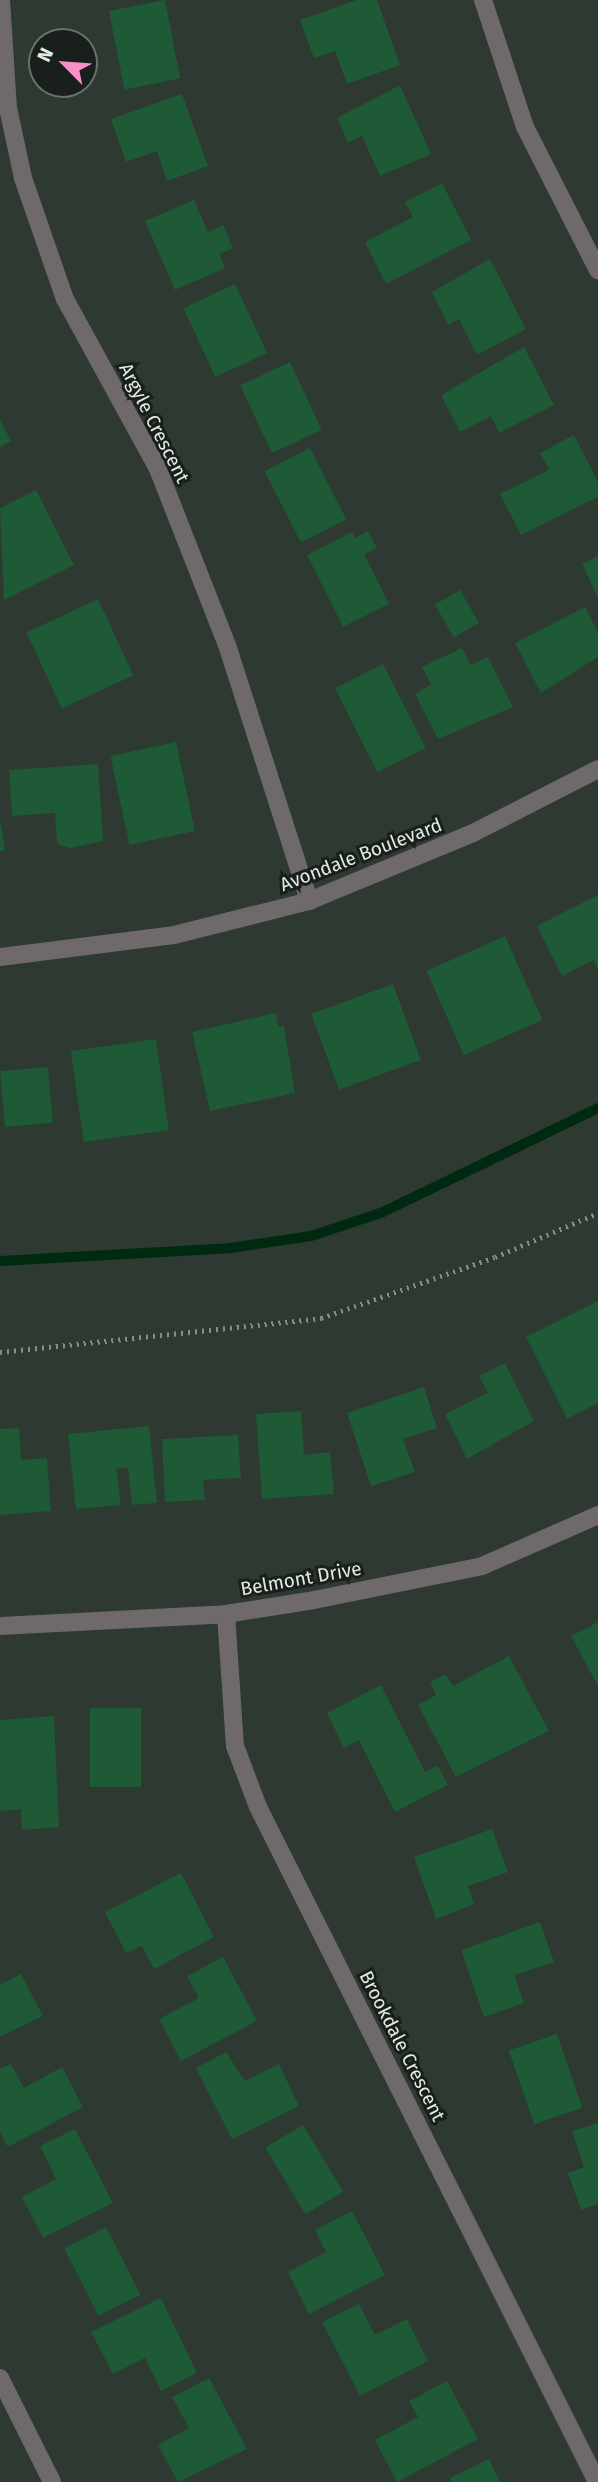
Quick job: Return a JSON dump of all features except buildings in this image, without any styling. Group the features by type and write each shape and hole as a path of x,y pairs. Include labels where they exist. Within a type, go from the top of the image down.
{"street":[{"name":"Argyle Crescent","path":"1,0 8,108 23,178 65,299 158,469 228,648 309,901"},
{"path":"483,0 525,127 598,270"},
{"name":"Avondale Boulevard","path":"0,957 174,935 309,901 473,833 598,769"},
{"name":"Belmont Drive","path":"0,1626 226,1614 482,1566 598,1515"},
{"name":"Brookdale Crescent","path":"226,1614 235,1746 258,1807 597,2482"},
{"path":"0,2378 52,2482"}],"path":[{"path":"0,1352 321,1318 495,1257 598,1213"}],"waterway":[{"path":"0,1261 230,1248 311,1236 383,1212 598,1108"}]}
